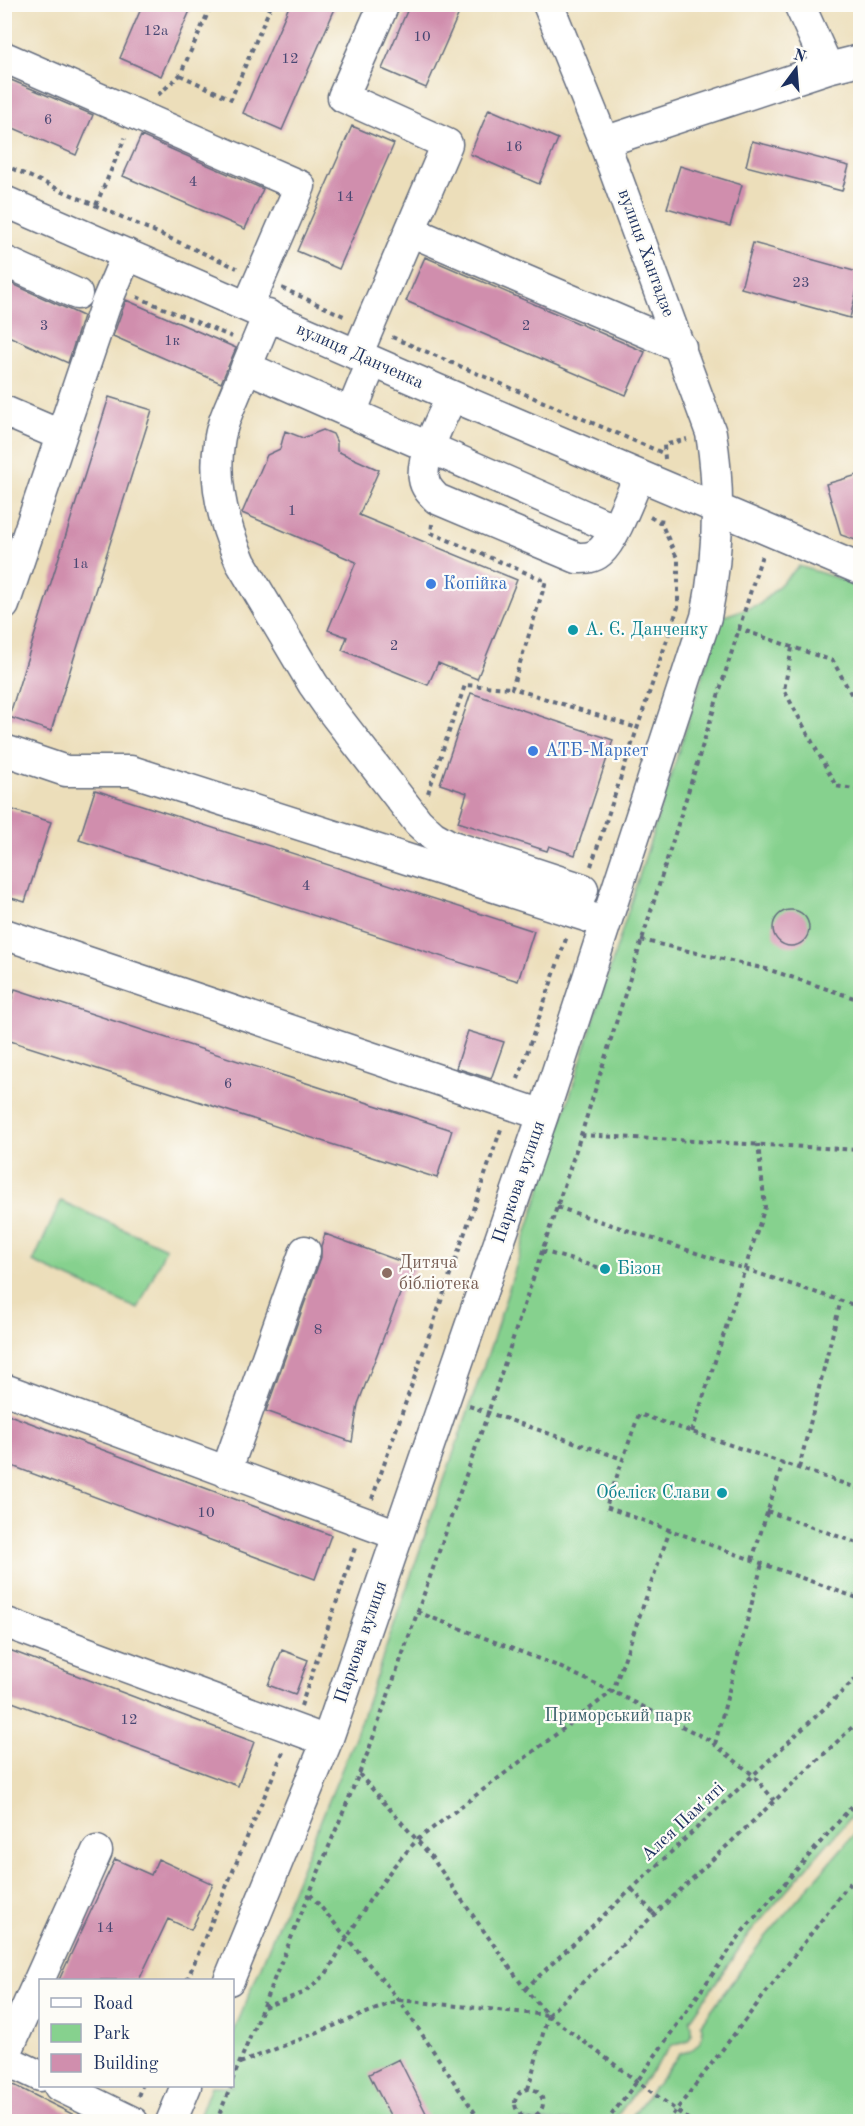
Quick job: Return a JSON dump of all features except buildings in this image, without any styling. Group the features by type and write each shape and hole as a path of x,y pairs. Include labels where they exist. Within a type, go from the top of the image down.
{"street":[{"path":"351,413 365,358 369,327 447,144 343,97 384,4"},
{"name":"вулиця Хантадзе","path":"548,4 604,142 711,433 715,459 716,508"},
{"path":"799,4 828,68"},
{"path":"4,57 300,186 260,278 258,310 246,367 224,421 219,443 219,483 232,544 252,583 313,684 418,822 433,836 449,845 583,889 575,912"},
{"path":"604,142 828,68 861,60"},
{"name":"вулиця Данченка","path":"4,201 452,396 861,569"},
{"path":"410,231 681,347"},
{"path":"4,605 105,306 127,254"},
{"path":"4,261 77,294"},
{"path":"246,367 615,529"},
{"path":"452,396 425,463 423,477 428,489 437,499 577,558 590,558 599,553 608,543 639,476"},
{"path":"4,411 60,435"},
{"name":"Паркова вулиця","path":"229,1979 327,1741 543,1115 706,617 713,583 717,538 716,508"},
{"path":"4,750 66,771 131,771 606,922"},
{"path":"4,934 543,1115"},
{"path":"226,1472 306,1251"},
{"path":"4,1389 398,1535"},
{"path":"4,1622 327,1741"},
{"path":"39,1979 97,1851"},
{"path":"39,1980 4,2058 39,2076"},
{"path":"63,2087 133,2121"},
{"path":"171,2121 185,2087"}],"path":[{"path":"96,205 135,114 180,75 212,4"},
{"path":"180,75 231,99 270,8 268,4"},
{"path":"4,165 369,327 665,454"},
{"path":"437,499 430,532 546,581 512,688"},
{"path":"732,626 833,661 861,710"},
{"path":"234,2078 359,1774 488,1413 581,1135 738,629"},
{"path":"792,648 784,690 836,786 860,791"},
{"path":"418,822 465,685 512,688 637,728"},
{"path":"186,1979 293,1729 575,912"},
{"path":"640,940 770,970 861,1000"},
{"path":"581,1135 861,1150"},
{"path":"692,1432 765,1207 758,1144"},
{"path":"557,1207 861,1307"},
{"path":"542,1251 600,1268"},
{"path":"799,1468 841,1300"},
{"path":"411,1387 623,1459"},
{"path":"861,1489 639,1414 606,1507 861,1599"},
{"path":"752,1560 783,1463"},
{"path":"768,1511 861,1544"},
{"path":"263,2008 303,1993 326,1974 381,1884 417,1840 612,1691 670,1530"},
{"path":"715,1744 762,1564"},
{"path":"417,1612 555,1665 612,1691 715,1744 753,1775 774,1800"},
{"name":"Алея Пам'яті","path":"525,1989 861,1675"},
{"path":"528,2089 548,2015 861,1720"},
{"path":"359,1774 430,1855 525,1989 548,2015 692,2121"},
{"path":"606,2121 638,2080 743,1931 861,1797"},
{"path":"667,2121 846,1888 861,1872"},
{"path":"632,1889 654,1914"},
{"path":"310,1894 399,2000 481,2121"},
{"path":"240,2063 399,2000 548,2015"},
{"path":"216,2121 230,2087"},
{"path":"528,2089 540,2095 542,2104 538,2112 530,2116 518,2112 515,2103 520,2092 528,2089"}],"green space":[{"name":"Приморський парк","path":"799,566 860,585 860,1806 750,1933 690,2020 690,2039 684,2043 672,2045 613,2121 197,2122 211,2087 234,2087 234,2032 355,1737 493,1339 721,617 760,604"},
{"path":"61,1201 166,1248 138,1309 33,1262"},
{"path":"860,1827 860,2118 858,2122 628,2121 680,2054 691,2050 698,2044 702,2035 701,2024 762,1941"}],"place":[{"name":"Копійка","path":"431,584"},
{"name":"А. Є. Данченку","path":"573,630"},
{"name":"АТБ-Маркет","path":"533,751"},
{"name":"Бізон","path":"605,1269"},
{"name":"Дитяча бібліотека","path":"387,1273"},
{"name":"Обеліск Cлави","path":"722,1493"}]}
